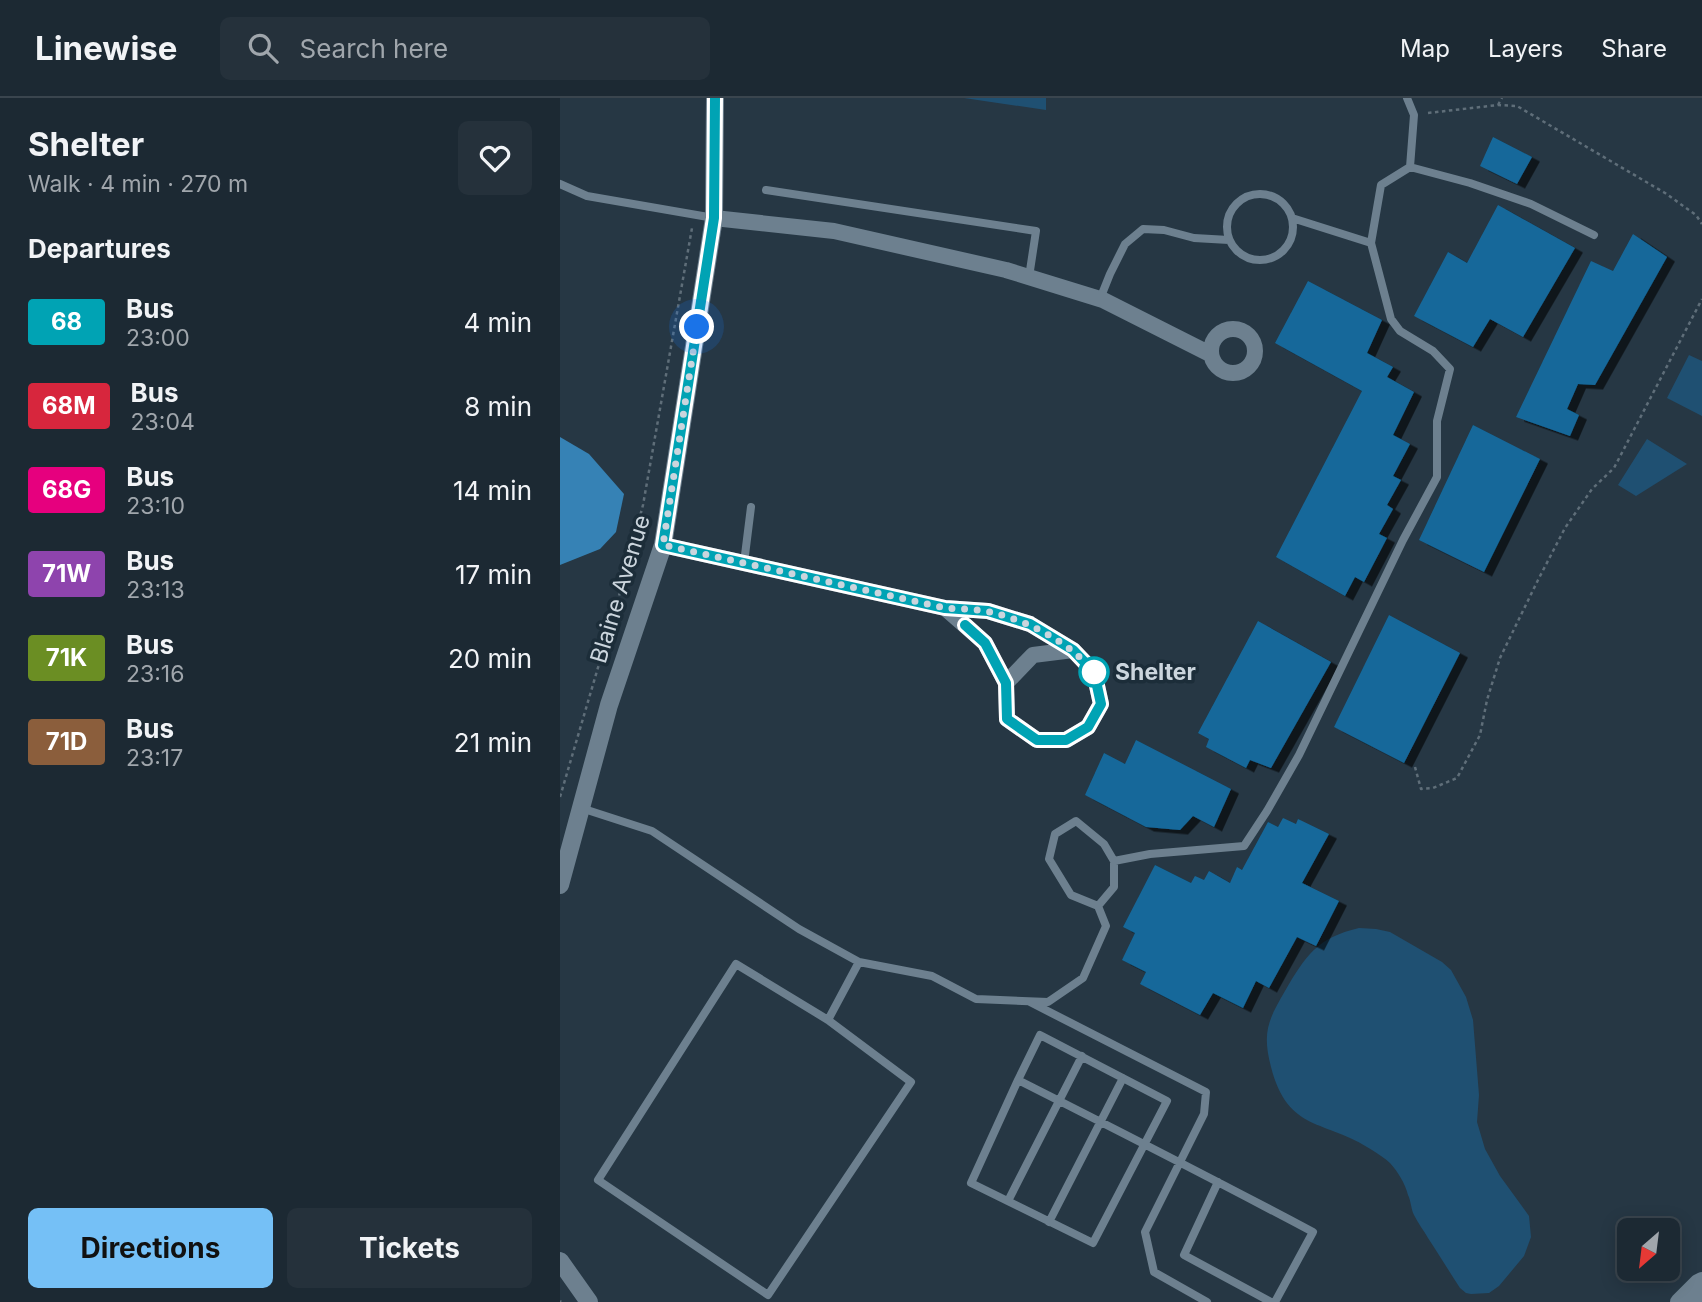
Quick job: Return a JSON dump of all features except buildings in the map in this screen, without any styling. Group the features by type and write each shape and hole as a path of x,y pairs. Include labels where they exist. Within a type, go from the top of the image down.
{"street":[{"name":"Blaine Avenue","path":"560,884 609,705 663,545 714,218 715,98"},
{"path":"714,218 834,231 993,267 1100,299 1210,354"},
{"path":"663,545 945,608 988,611 1030,624 1073,650 1094,672 1101,704 1088,727 1066,740 1037,740 1007,719 1006,683 985,643 945,608"},
{"path":"1006,683 1033,655 1073,650"},
{"path":"560,1261 589,1302"},
{"path":"1679,1302 1702,1281"},
{"path":"1698,1302 1702,1297"}],"lane":[{"path":"1407,98 1414,115 1410,167"},
{"path":"1114,861 1150,854 1244,846 1268,811 1299,755 1403,540 1437,477 1437,421 1450,369 1433,351 1400,331 1391,319 1371,243 1381,185 1410,167 1470,183 1531,204 1594,235"},
{"path":"560,184 587,196 714,218"},
{"path":"766,190 1036,231 1029,277"},
{"path":"1269,195 1279,200 1292,218 1292,239 1286,249 1268,260 1246,258 1237,252 1229,240 1227,221 1231,211 1247,196 1269,195"},
{"path":"1292,218 1371,243"},
{"path":"1100,299 1125,244 1143,229 1164,230 1195,238 1229,240"},
{"path":"744,563 751,506"},
{"path":"581,808 652,831 799,929 859,962 932,976 976,999 1048,1002 1083,978 1106,926 1098,906 1071,895 1049,859 1055,834 1076,821 1104,844 1114,861 1114,887 1098,906"},
{"path":"828,1020 859,962"},
{"path":"736,964 828,1020 911,1082 768,1295 598,1180 736,964"},
{"path":"1027,1001 1206,1092 1204,1114 1145,1232 1154,1272 1207,1302"},
{"path":"1040,1035 1123,1078 1167,1101 1093,1243 971,1183 1040,1035"},
{"path":"1008,1201 1082,1056"},
{"path":"1049,1222 1123,1078"},
{"path":"1018,1080 1180,1161 1313,1232 1273,1302 1184,1255 1218,1182"}],"path":[{"path":"1498,105 1502,98"},
{"path":"1414,115 1498,105 1517,106 1665,193 1696,215 1702,224"},
{"path":"560,797 643,505 695,215"},
{"path":"1415,767 1421,789 1433,789 1457,778 1480,735 1500,658 1564,528 1592,489 1614,468 1702,299"}],"shaded area":[{"path":"964,98 1046,98 1046,110"},
{"path":"1689,355 1702,361 1702,416 1667,398"},
{"path":"560,437 589,454 624,494 616,532 600,549 560,565"},
{"path":"1647,439 1687,464 1636,496 1618,485"},
{"path":"1359,928 1390,932 1442,962 1451,970 1466,997 1473,1020 1479,1095 1477,1122 1485,1149 1500,1176 1529,1216 1531,1237 1524,1256 1499,1286 1489,1293 1471,1294 1460,1288 1413,1213 1403,1182 1390,1163 1355,1140 1310,1122 1298,1114 1278,1088 1267,1045 1268,1027 1274,1010 1300,967 1314,950 1333,937"}],"bus line":[{"name":"68","path":"715,98 714,218 663,545 945,608 988,611 1030,624 1073,650 1094,672 1101,704 1088,727 1066,740 1037,740 1007,719 1006,683 985,643 965,625"}],"place":[{"name":"Shelter","path":"1094,672"}],"route":[{"path":"697,327 663,545 945,608 988,611 1030,624 1073,650 1094,672"}]}
